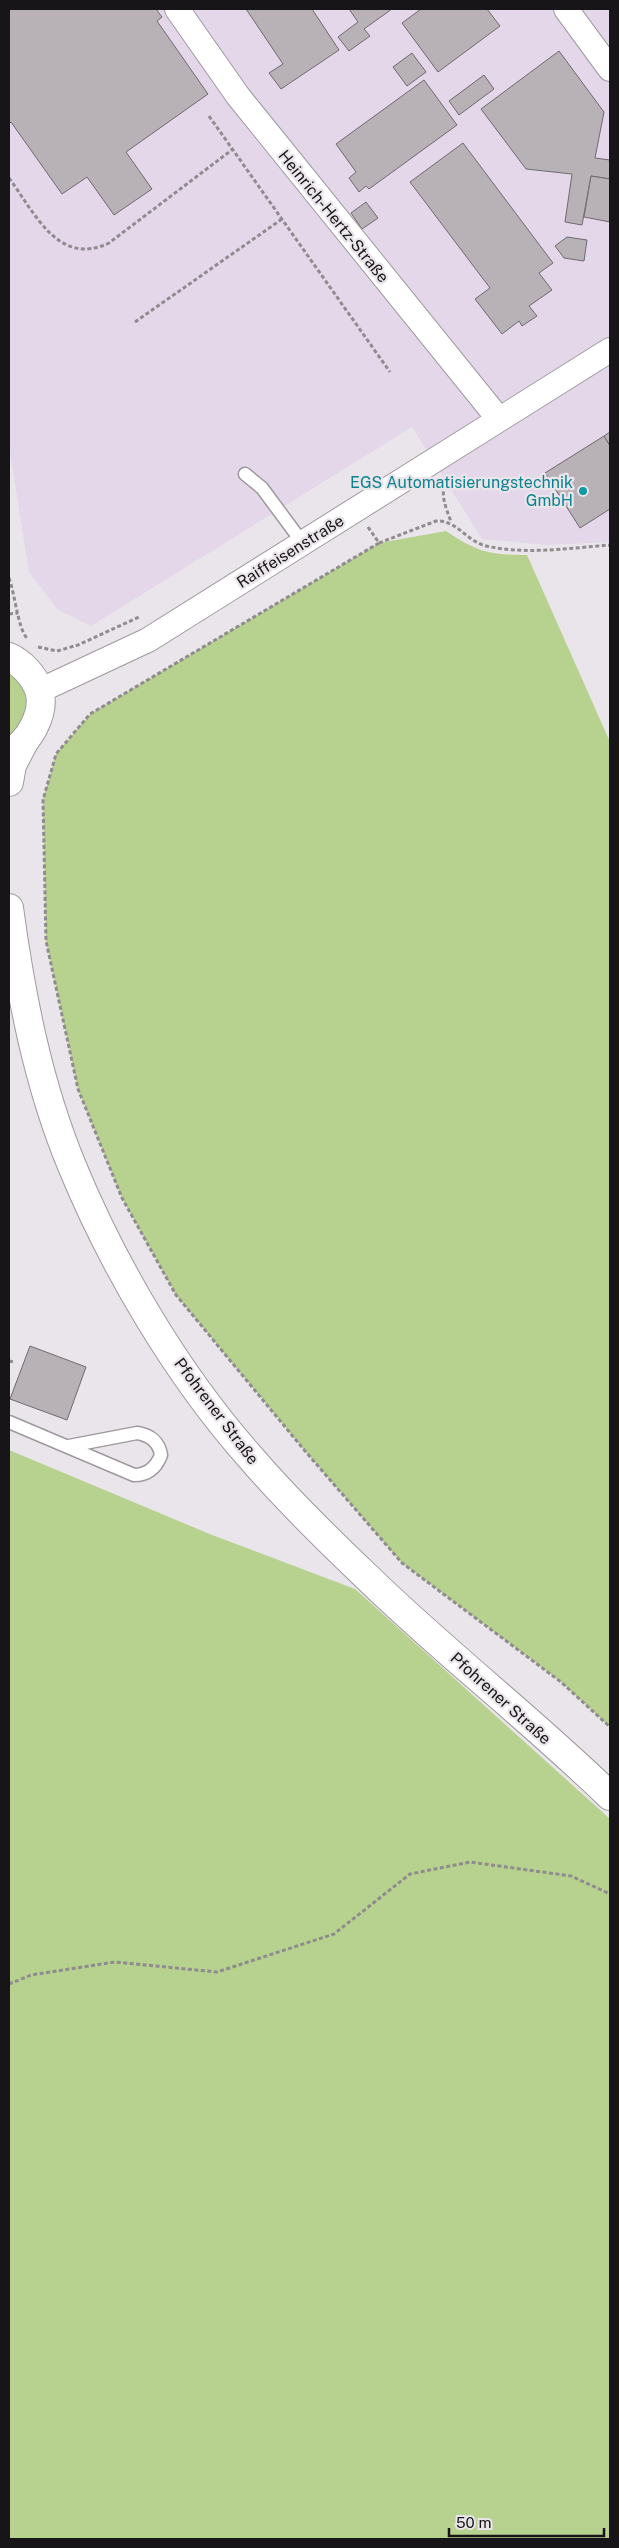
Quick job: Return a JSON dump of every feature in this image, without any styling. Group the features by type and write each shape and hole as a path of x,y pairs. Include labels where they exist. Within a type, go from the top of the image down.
{"main road":[{"path":"9,782 17,746 36,724 39,691 28,671 19,648"},
{"name":"Pfohrener Straße","path":"9,908 24,1000 38,1062 72,1166 122,1268 182,1366 250,1457 328,1539 408,1616 610,1796"}],"street":[{"name":"Heinrich-Hertz-Straße","path":"177,9 238,96 498,418"},
{"path":"566,9 610,69"},
{"name":"Raiffeisenstraße","path":"39,691 148,640 356,510 498,418 610,350"}],"lane":[{"path":"245,474 262,488 302,542"},
{"path":"9,1422 134,1475 143,1475 152,1469 161,1456 160,1448 154,1440 145,1434 137,1433 69,1446"}],"path":[{"path":"210,116 390,372"},
{"path":"9,178 54,238 65,246 88,251 110,243 233,149"},
{"path":"135,322 282,219"},
{"path":"453,474 442,488 452,523 464,535 485,546 532,550 610,545"},
{"path":"356,510 379,544"},
{"path":"452,523 436,521 379,544 90,714 56,754 43,800 46,941 78,1089 122,1198 176,1295 305,1451 402,1563 562,1682 610,1727"},
{"path":"9,578 22,633 19,648"},
{"path":"9,614 18,613"},
{"path":"36,647 57,652 78,645 144,615"},
{"path":"9,1361 14,1362"},
{"path":"9,1984 31,1975 115,1962 217,1972 334,1934 410,1874 470,1862 572,1876 610,1894"}],"shaded area":[{"path":"9,9 610,9 610,542 547,545 482,539 412,427 91,626 57,609 29,572 9,446"}],"green space":[{"path":"446,531 467,544 484,551 527,555 610,742 610,1727 561,1682 402,1563 305,1451 176,1295 122,1198 78,1089 46,941 43,800 56,754 90,714 379,543"},
{"path":"9,664 33,703 9,744"},
{"path":"9,1450 212,1535 355,1589 610,1819 610,2539 9,2539"}],"building":[{"path":"9,9 156,9 162,17 157,21 208,94 126,152 152,189 114,215 87,177 62,194 11,122 9,124"},
{"path":"246,9 312,9 339,50 281,89 269,73 283,64"},
{"path":"349,9 392,9 364,29 370,36 349,51 338,37 358,22"},
{"path":"421,9 487,9 500,26 438,72 402,23"},
{"path":"559,51 604,112 595,158 610,160 610,179 591,176 582,225 565,222 572,174 526,169 481,109"},
{"path":"412,53 426,72 407,86 393,67"},
{"path":"484,75 494,89 459,115 449,101"},
{"path":"424,80 457,125 369,189 366,186 359,192 349,178 356,172 336,144"},
{"path":"463,143 553,263 539,273 552,290 529,306 537,316 522,326 519,321 502,334 475,299 490,288 410,182"},
{"path":"591,176 610,179 610,222 584,217"},
{"path":"366,202 378,218 362,229 351,213"},
{"path":"567,237 587,240 584,261 564,258 555,246"},
{"path":"610,432 610,446 604,436"},
{"name":"EGS Automatisierungstechnik GmbH","path":"604,436 610,446 610,509 580,528 545,473"},
{"path":"30,1346 86,1367 67,1420 10,1399"}],"place":[{"name":"EGS Automatisierungstechnik GmbH","path":"583,491"}]}
